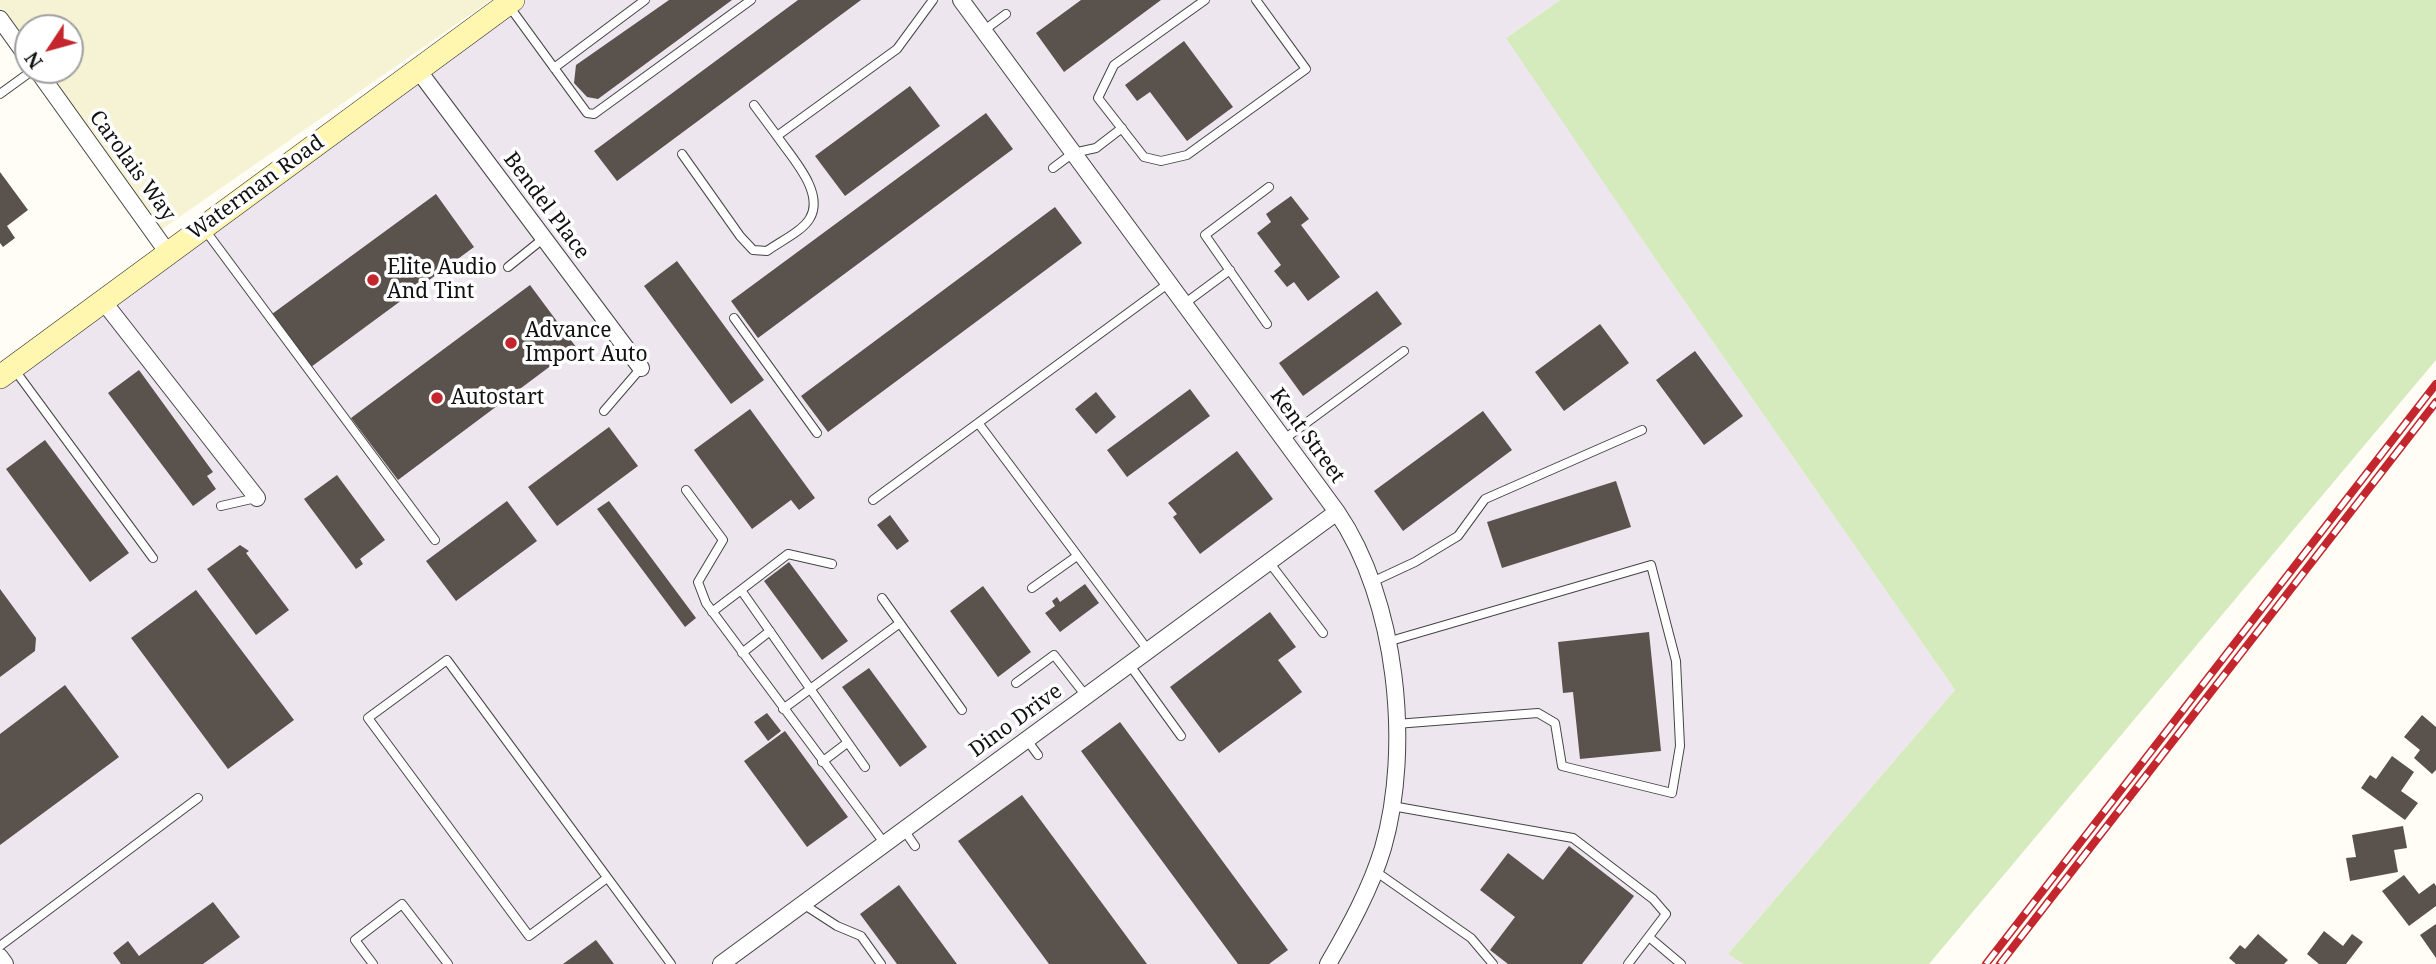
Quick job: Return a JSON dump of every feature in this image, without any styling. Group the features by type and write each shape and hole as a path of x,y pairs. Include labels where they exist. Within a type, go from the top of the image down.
{"main road":[{"name":"Waterman Road","path":"7,369 510,2"}],"street":[{"name":"Kent Street","path":"961,0 1337,512 1350,531 1372,582 1387,642 1396,724 1392,806 1374,870 1349,928 1328,964"},
{"path":"0,19 14,38"},
{"name":"Bendel Place","path":"418,69 641,368"},
{"name":"Carolais Way","path":"45,84 168,253"},
{"path":"103,301 139,356 257,498"},
{"name":"Dino Drive","path":"721,964 1337,512"},
{"path":"0,957 5,964"}],"lane":[{"path":"554,68 645,0"},
{"path":"510,2 587,113 594,114 751,0"},
{"path":"777,136 897,49 933,0"},
{"path":"1205,0 1114,65 1098,98 1144,157 1161,161 1186,155 1306,69 1256,0"},
{"path":"984,31 1006,14"},
{"path":"0,94 15,84"},
{"path":"682,154 740,236 753,250 767,251 810,220 814,205 811,187 754,105"},
{"path":"1053,168 1073,153 1096,148 1122,128"},
{"path":"1267,324 1205,235 1269,187"},
{"path":"203,227 435,540"},
{"path":"508,267 544,238"},
{"path":"1184,304 1230,270"},
{"path":"873,500 1169,283"},
{"path":"734,318 817,433"},
{"path":"1283,440 1404,351"},
{"path":"604,411 641,368"},
{"path":"7,369 153,558"},
{"path":"979,424 1148,650"},
{"path":"1372,582 1415,562 1458,536 1485,499 1642,430"},
{"path":"686,490 723,540 698,582 712,612 885,844"},
{"path":"221,506 257,498"},
{"path":"712,612 788,554 832,564"},
{"path":"1032,587 1077,556"},
{"path":"1269,562 1323,632"},
{"path":"1387,642 1651,565 1676,661 1680,747 1672,793 1562,766 1555,723 1538,713 1396,724"},
{"path":"741,590 865,767"},
{"path":"882,598 962,710"},
{"path":"783,709 900,623"},
{"path":"742,653 770,631"},
{"path":"1016,683 1055,655 1086,696"},
{"path":"607,878 529,936 368,718 447,660 671,964"},
{"path":"1129,664 1181,736"},
{"path":"1027,740 1038,755"},
{"path":"822,762 848,743"},
{"path":"0,946 198,798"},
{"path":"1392,806 1573,838 1653,899 1666,914 1628,964"},
{"path":"904,830 915,846"},
{"path":"1374,870 1471,938 1493,964"},
{"path":"373,964 355,940 402,904 448,964"},
{"path":"803,904 837,926 861,936 881,964"},
{"path":"1649,937 1681,964"}],"shaded area":[{"path":"0,0 491,0 155,234 51,84 84,84 84,14 14,14 14,32 0,11"},
{"path":"513,0 1560,0 1507,37 1658,263 1955,690 1729,953 1744,964 0,964 0,377"}],"green space":[{"path":"1560,0 2436,0 2436,360 1929,964 1744,964 1728,954 1955,690 1658,263 1506,38"}],"building":[{"path":"669,0 732,0 598,99 587,97 574,83 576,65"},
{"path":"798,0 861,0 617,181 594,151"},
{"path":"1081,0 1161,0 1064,72 1036,33"},
{"path":"1184,41 1233,107 1187,141 1150,92 1137,101 1125,85"},
{"path":"910,86 940,126 845,196 815,156"},
{"path":"986,113 1013,149 758,338 731,301"},
{"path":"0,172 28,210 7,226 15,238 3,247 0,243"},
{"name":"Elite Audio And Tint","path":"436,194 474,247 311,367 272,314"},
{"path":"1291,196 1309,219 1301,225 1340,277 1308,301 1294,282 1287,287 1274,271 1281,265 1257,233 1271,222 1266,214"},
{"path":"1055,207 1082,243 828,432 801,396"},
{"path":"677,261 764,380 731,404 644,286"},
{"path":"530,285 576,347 398,480 351,418"},
{"path":"1377,291 1402,324 1303,396 1279,363"},
{"path":"1600,324 1629,363 1564,411 1535,372"},
{"path":"1695,351 1743,416 1704,445 1656,380"},
{"path":"139,370 213,472 207,476 216,489 193,506 108,393"},
{"path":"1190,389 1210,416 1127,477 1107,450"},
{"path":"1096,392 1116,417 1096,434 1075,409"},
{"path":"750,409 815,498 799,510 791,500 752,529 694,450"},
{"path":"1483,411 1512,450 1403,531 1374,491"},
{"path":"609,427 638,466 557,526 528,487"},
{"path":"45,440 129,553 90,582 6,469"},
{"path":"1237,451 1273,499 1200,554 1173,517 1177,514 1168,503"},
{"path":"337,475 385,540 360,559 363,564 356,569 304,499"},
{"path":"1616,481 1631,527 1502,568 1487,522"},
{"path":"507,501 537,541 456,601 426,561"},
{"path":"609,501 696,618 685,627 597,509"},
{"path":"890,515 909,541 897,550 877,525"},
{"path":"240,545 249,551 246,553 289,610 256,635 207,569"},
{"path":"789,562 848,641 822,660 764,581"},
{"path":"1085,584 1099,603 1060,632 1045,613 1055,606 1052,601 1057,597 1060,602"},
{"path":"983,586 1031,652 998,677 950,611"},
{"path":"0,589 36,638 35,651 0,677"},
{"path":"196,590 294,720 228,769 131,638"},
{"path":"1270,612 1296,647 1278,660 1302,692 1219,753 1170,687"},
{"path":"1649,632 1661,751 1580,759 1573,692 1563,693 1558,642"},
{"path":"869,668 927,747 900,767 842,687"},
{"path":"65,685 119,757 0,845 0,734"},
{"path":"767,713 781,731 768,741 754,722"},
{"path":"2422,715 2436,727 2436,770 2432,774 2414,758 2420,750 2404,737"},
{"path":"1120,722 1288,950 1269,964 1238,964 1081,751"},
{"path":"785,731 848,817 807,847 744,761"},
{"path":"2392,756 2414,772 2401,791 2418,803 2405,820 2361,788 2370,775 2376,779"},
{"path":"1022,795 1147,964 1049,964 958,841"},
{"path":"2403,826 2407,848 2394,850 2398,872 2350,881 2346,858 2356,857 2352,835"},
{"path":"1569,846 1634,896 1582,964 1508,964 1490,950 1515,917 1480,890 1508,853 1543,880"},
{"path":"2404,875 2419,894 2434,883 2436,886 2436,906 2409,926 2382,891"},
{"path":"899,885 957,964 897,964 860,914"},
{"path":"213,902 240,937 203,964 121,964 113,953 128,941 139,956"},
{"path":"2436,924 2436,958 2420,935"},
{"path":"2324,931 2343,946 2352,934 2363,942 2346,964 2319,964 2307,954"},
{"path":"2258,934 2288,960 2284,964 2236,964 2229,958 2240,945 2245,949"},
{"path":"596,940 614,964 563,964"}],"railway":[{"path":"1986,964 2436,384"},
{"path":"2000,964 2436,402"}],"place":[{"name":"Elite Audio And Tint","path":"373,280"},
{"name":"Advance Import Auto","path":"511,343"},
{"name":"Autostart","path":"437,398"}]}
